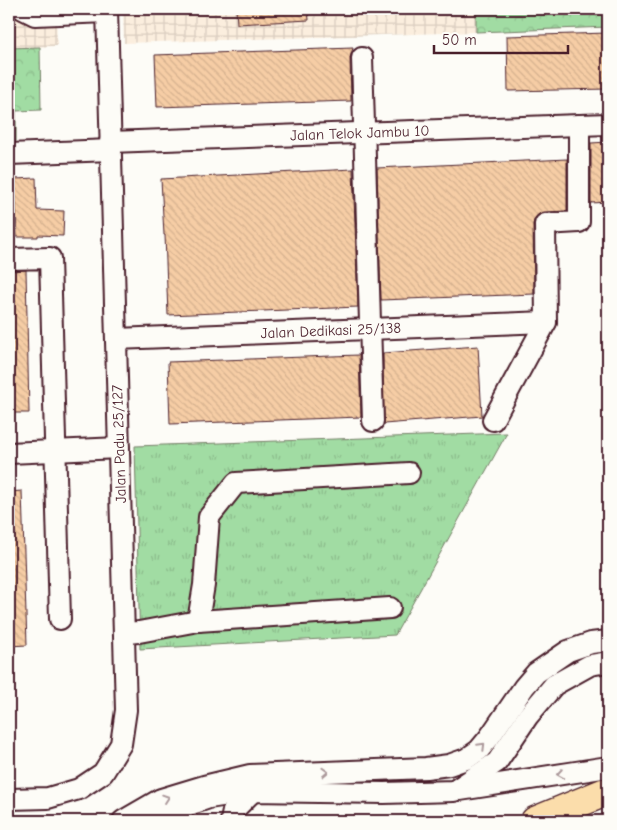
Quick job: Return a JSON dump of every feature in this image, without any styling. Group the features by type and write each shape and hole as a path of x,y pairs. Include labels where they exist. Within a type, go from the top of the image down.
{"highway":[{"path":"536,821 608,792"}],"street":[{"path":"23,9 35,15 107,10"},
{"name":"Jalan Padu 25/127","path":"9,799 48,798 79,788 104,774 121,744 126,710 107,10"},
{"path":"362,58 373,421"},
{"name":"Jalan Telok Jambu 10","path":"9,154 111,146 365,133 608,124"},
{"path":"493,420 546,322 545,224 579,222 579,125"},
{"path":"9,259 50,258 60,619"},
{"name":"Jalan Dedikasi 25/138","path":"116,339 546,322"},
{"path":"9,453 119,448"},
{"path":"198,621 204,585 209,517 236,483 409,473"},
{"path":"124,633 198,621 390,608"},
{"path":"124,821 161,799 250,775 426,768 448,765 466,759 479,750 489,738 524,687 536,673 568,651 591,643 608,641"},
{"path":"454,791 497,762 528,716 554,685 590,664 608,662"},
{"path":"150,821 160,815 209,798 254,791 384,793 454,791 608,766"},
{"path":"231,821 233,811 254,791"}],"shaded area":[{"path":"9,9 56,9 57,46 9,48"},
{"path":"123,9 476,9 476,32 124,43"}],"green space":[{"path":"476,9 608,9 608,27 476,32"},
{"path":"40,47 41,110 16,111 16,141 9,141 9,48"},
{"path":"507,433 395,635 140,649 135,446"}],"building":[{"path":"236,9 308,9 309,20 237,24"},
{"path":"608,33 608,89 508,91 507,36"},
{"path":"353,48 350,58 351,101 157,107 155,55"},
{"path":"608,142 608,202 591,203 591,143"},
{"path":"567,159 567,211 544,212 535,218 533,224 534,294 381,300 377,168"},
{"path":"353,169 358,307 168,315 161,179"},
{"path":"36,178 37,210 64,211 63,236 38,235 38,237 17,237 15,179"},
{"path":"26,270 29,413 9,413 9,271"},
{"path":"478,346 482,416 384,424 383,353"},
{"path":"359,355 361,417 170,424 168,362"},
{"path":"22,491 27,645 9,646 9,492"}]}
